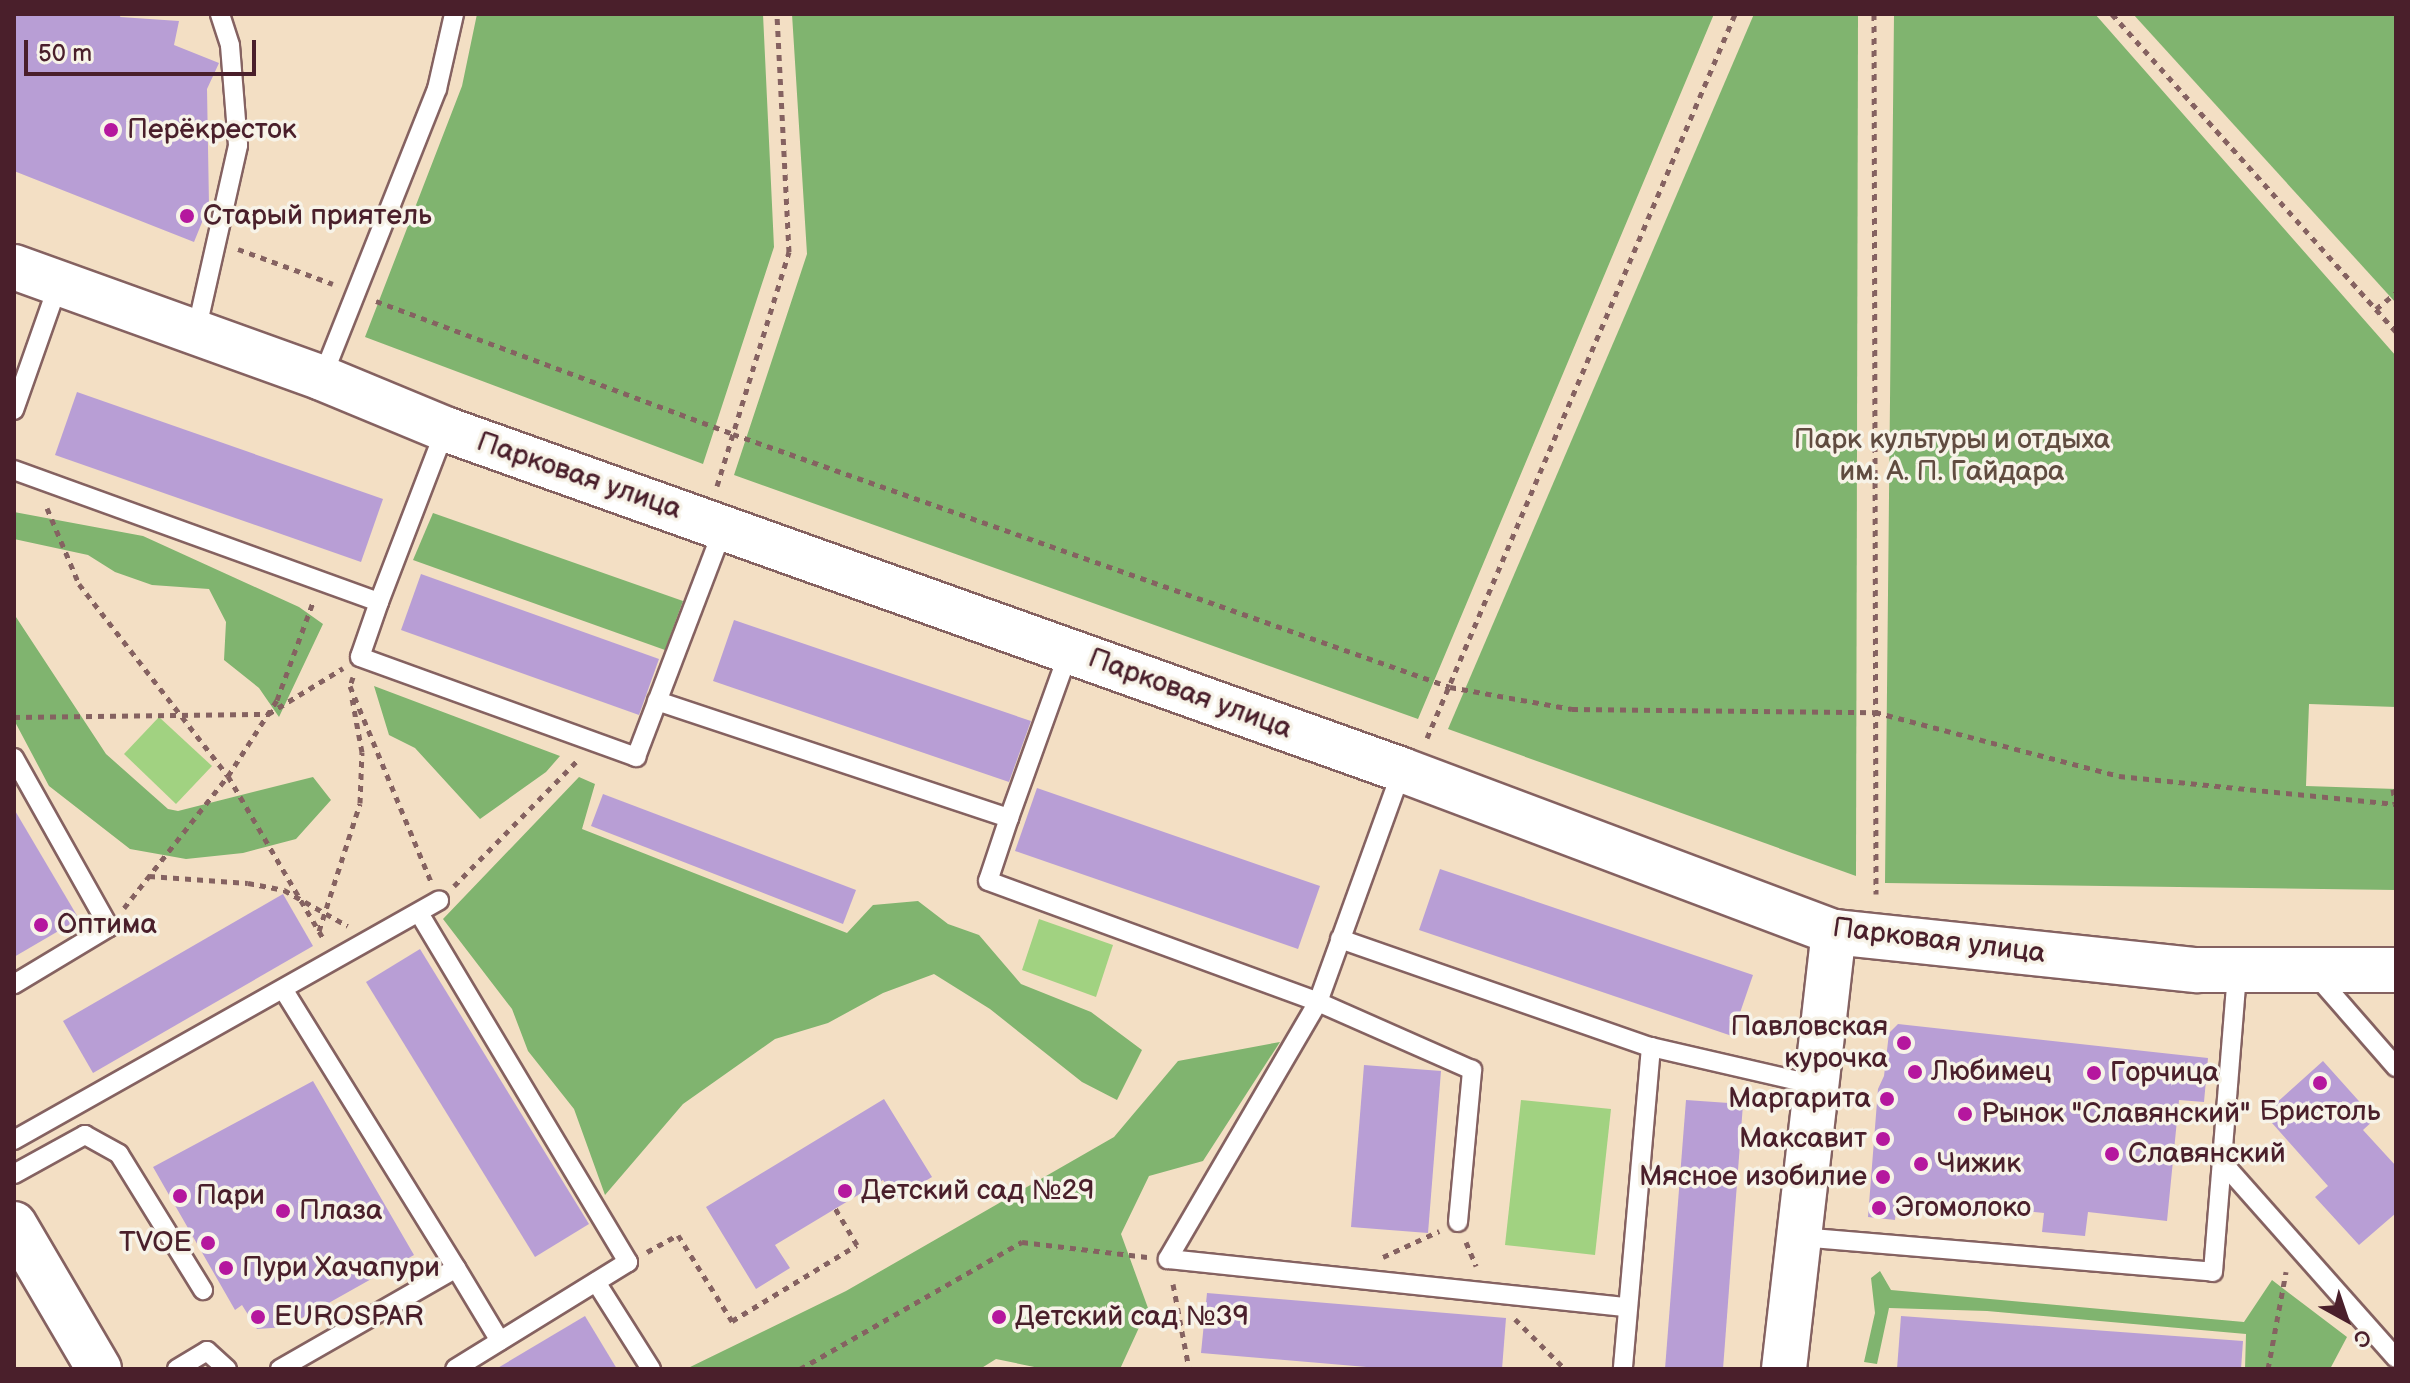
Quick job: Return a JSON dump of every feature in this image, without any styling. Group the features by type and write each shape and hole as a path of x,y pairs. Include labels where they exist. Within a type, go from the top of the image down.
{"street":[{"name":"Парковая улица","path":"14,267 322,378 445,429 720,507 1069,651 1414,754 1834,932 2198,970 2396,970"},
{"path":"1784,1369 1834,932"},
{"path":"14,1224 99,1369"}],"lane":[{"path":"196,332 219,242 238,145 230,45 220,14"},
{"path":"322,378 437,89 454,14"},
{"path":"14,410 59,282"},
{"path":"445,429 360,657 636,757 720,507"},
{"path":"14,470 379,602"},
{"path":"1069,651 988,881 1318,1002 1472,1070 1458,1222"},
{"path":"657,701 1009,818"},
{"path":"1414,754 1318,1002 1168,1259 1628,1307"},
{"path":"14,758 109,927 14,984"},
{"path":"14,1140 439,901"},
{"path":"419,913 628,1262 455,1369"},
{"path":"1340,939 1651,1047 1818,1085"},
{"path":"1800,1237 2213,1272 2237,971"},
{"path":"2313,972 2396,1067"},
{"path":"283,989 500,1341"},
{"path":"1623,1369 1651,1047"},
{"path":"14,1174 85,1135 119,1154 203,1290"},
{"path":"2222,1162 2396,1358"},
{"path":"280,1369 456,1268"},
{"path":"596,1282 651,1369"},
{"path":"177,1369 207,1351 227,1369"}],"path":[{"path":"720,507 733,434 789,252 777,14"},
{"path":"1414,754 1450,687 1735,14"},
{"path":"1874,14 1876,894"},
{"path":"2112,14 2396,332"},
{"path":"219,242 733,434 1450,687 1572,709 1875,712 2119,776 2395,804 2393,789"},
{"path":"2376,309 2396,293"},
{"path":"34,477 79,584 228,776 336,959"},
{"path":"109,927 228,776 277,700 321,581"},
{"path":"14,717 268,714 360,657"},
{"path":"319,931 360,803 362,752 350,686 360,657"},
{"path":"350,686 439,901 595,743"},
{"path":"149,876 248,883 284,890 323,914 374,938"},
{"path":"628,1262 678,1235 732,1321 857,1245 835,1208"},
{"path":"1338,1277 1458,1222"},
{"path":"2268,1369 2291,1240"},
{"path":"800,1369 1022,1242 1168,1259 1189,1369"}],"green space":[{"path":"477,14 763,14 774,247 703,464 365,337 462,86"},
{"path":"792,14 1714,14 1418,719 734,475 807,254"},
{"path":"1754,14 1858,14 1856,876 1448,729"},
{"name":"Парк культуры и отдыха им. А. П. Гайдара","path":"1894,14 2095,14 2396,356 2396,707 2309,704 2306,786 2396,789 2396,890 1885,883"},
{"path":"2133,14 2396,14 2396,303"},
{"path":"14,512 143,536 299,607 323,624 279,717 259,688 224,660 226,622 209,589 152,585 115,572 88,555 14,539"},
{"path":"433,513 683,601 665,650 413,560"},
{"path":"14,614 106,754 168,809 178,811 313,777 331,800 296,839 243,853 186,859 130,849 49,786 14,720"},
{"path":"374,686 560,756 546,772 480,819 415,748 389,735"},
{"path":"159,717 212,766 176,804 124,754"},
{"path":"579,777 595,784 582,829 847,933 873,905 918,901 948,924 979,935 1021,984 1091,1012 1142,1050 1117,1100 1082,1082 990,1009 934,974 883,993 828,1023 775,1039 683,1104 605,1195 574,1109 528,1051 512,1009 443,919"},
{"path":"1039,919 1113,945 1096,997 1022,970"},
{"path":"1280,1042 1203,1161 1149,1176 1121,1234 1148,1308 1120,1369 1044,1369 996,1359 980,1369 686,1369 846,1291 1114,1137 1178,1061"},
{"path":"1521,1100 1611,1109 1595,1255 1505,1245"},
{"path":"1880,1271 1891,1290 2244,1322 2272,1280 2347,1337 2330,1369 2245,1369 2246,1334 1987,1311 1889,1308 1877,1364 1864,1362 1875,1313 1871,1278"}],"building":[{"name":"Перёкресток","path":"14,14 121,14 120,17 179,21 174,45 219,63 207,89 209,205 194,242 14,171"},
{"path":"77,392 383,499 361,562 55,455"},
{"path":"421,574 659,659 639,715 401,630"},
{"path":"734,620 1031,721 1009,782 713,681"},
{"path":"1037,788 1320,886 1298,949 1015,851"},
{"path":"603,794 856,890 843,924 591,826"},
{"path":"14,809 79,919 14,957"},
{"path":"1440,869 1753,975 1732,1036 1419,930"},
{"path":"283,894 313,946 93,1073 63,1021"},
{"path":"420,949 589,1224 535,1257 366,982"},
{"path":"1898,1024 2208,1058 2204,1102 2179,1100 2167,1221 2088,1212 2085,1236 2042,1232 2044,1213 1897,1198 1895,1220 1868,1217 1878,1089 1884,1076 1889,1033"},
{"path":"2323,1061 2375,1119 2363,1130 2396,1166 2396,1213 2359,1245 2315,1197 2328,1186 2264,1114"},
{"path":"1364,1065 1441,1071 1428,1233 1351,1227"},
{"name":"Плаза","path":"313,1081 414,1255 286,1327 257,1329 242,1305 235,1310 153,1167"},
{"path":"884,1099 932,1177 895,1199 883,1180 775,1245 790,1268 756,1289 706,1207"},
{"path":"1686,1100 1743,1104 1723,1369 1665,1369"},
{"path":"1207,1293 1506,1318 1502,1369 1390,1369 1201,1353"},
{"path":"585,1316 617,1369 496,1369"},
{"path":"1901,1316 2243,1341 2241,1369 1897,1369"}],"place":[{"name":"Перёкресток","path":"111,130"},
{"name":"Старый приятель","path":"187,216"},
{"name":"Оптима","path":"41,925"},
{"name":"Павловская курочка","path":"1904,1043"},
{"name":"Любимец","path":"1915,1072"},
{"name":"Горчица","path":"2094,1073"},
{"name":"Бристоль","path":"2320,1083"},
{"name":"Маргарита","path":"1887,1099"},
{"name":"Рынок \"Славянский\"","path":"1965,1114"},
{"name":"Максавит","path":"1883,1139"},
{"name":"Славянский","path":"2112,1154"},
{"name":"Чижик","path":"1921,1164"},
{"name":"Мясное изобилие","path":"1883,1177"},
{"name":"Детский сад №29","path":"845,1191"},
{"name":"Пари","path":"180,1196"},
{"name":"Эгомолоко","path":"1879,1208"},
{"name":"Плаза","path":"283,1211"},
{"name":"TVOE","path":"208,1243"},
{"name":"Пури Хачапури","path":"226,1268"},
{"name":"EUROSPAR","path":"258,1317"},
{"name":"Детский сад №39","path":"999,1317"}]}
